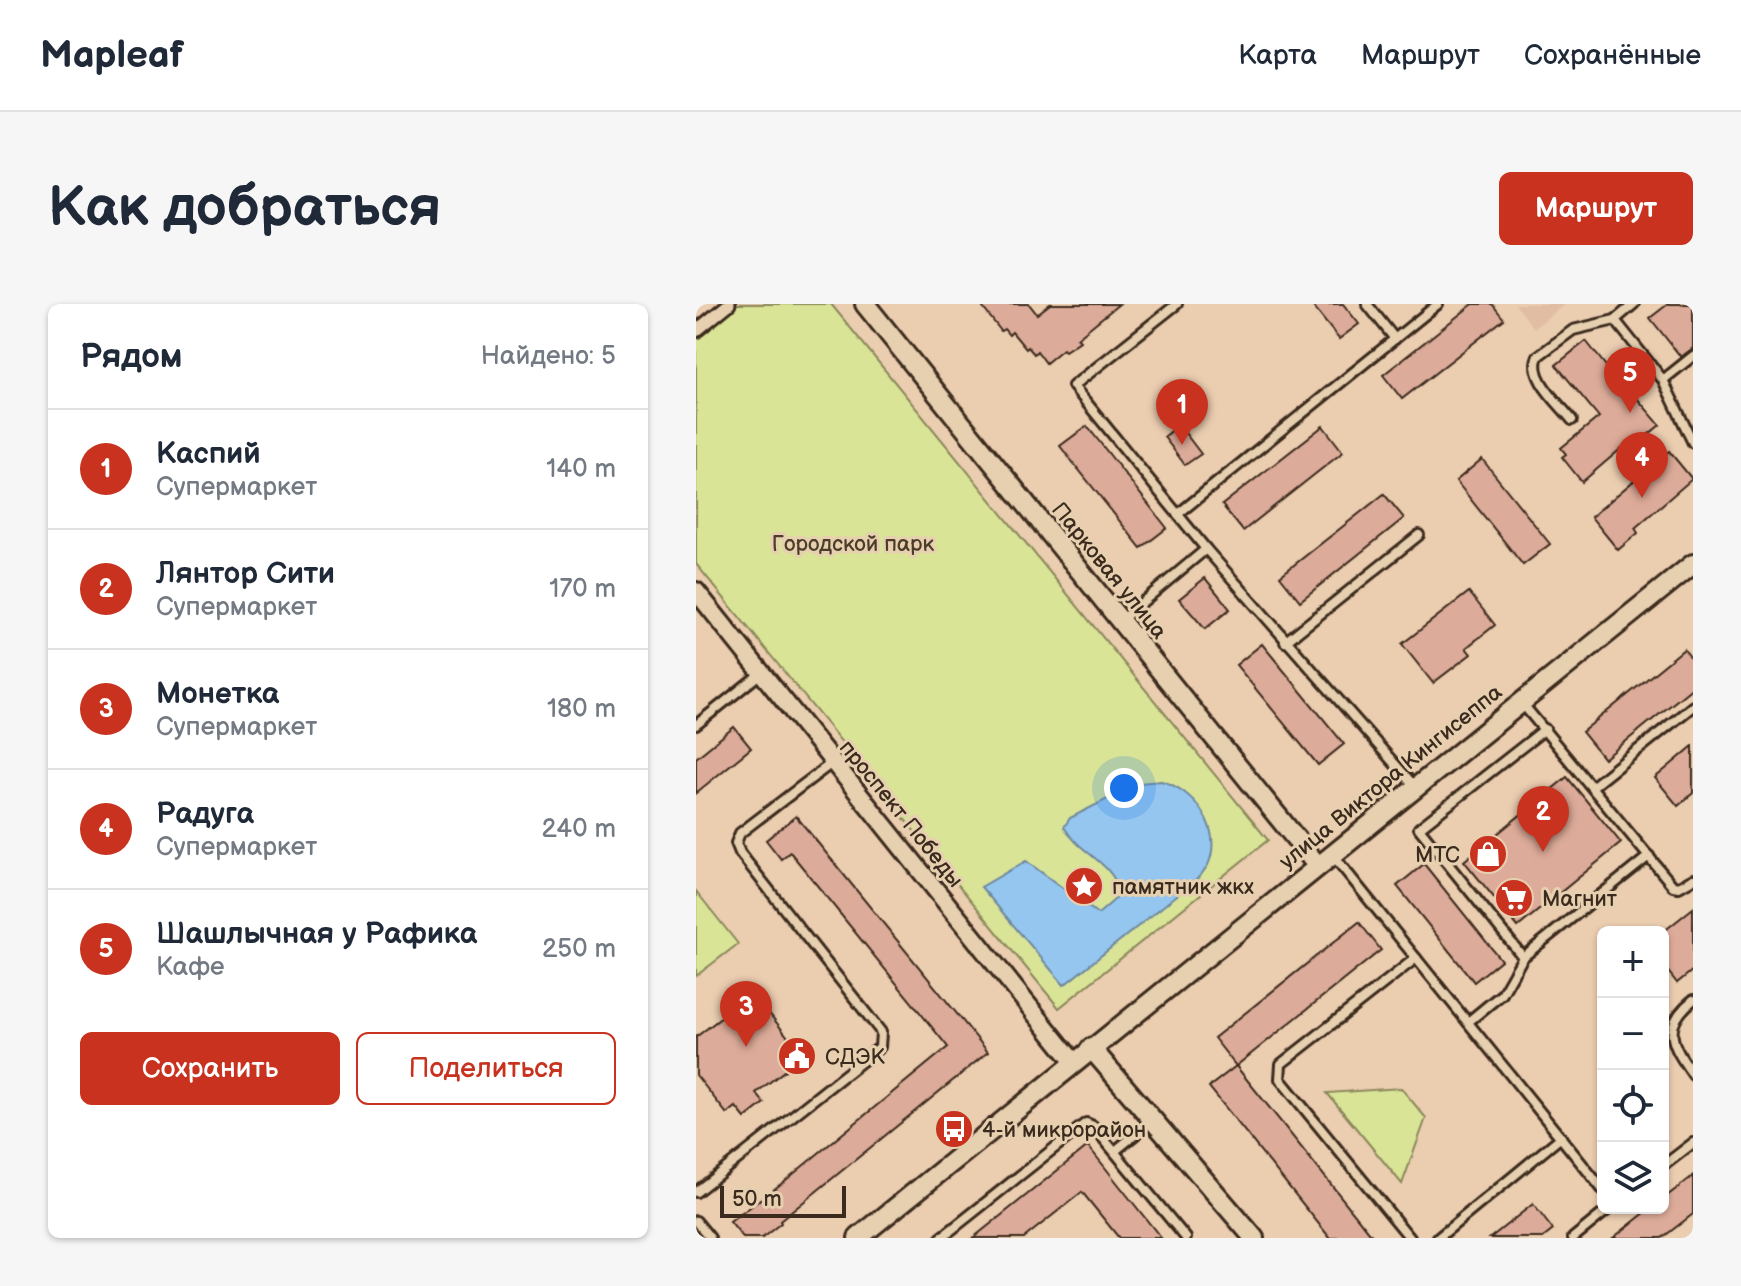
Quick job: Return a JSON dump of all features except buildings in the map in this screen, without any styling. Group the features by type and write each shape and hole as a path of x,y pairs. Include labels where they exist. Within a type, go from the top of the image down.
{"street":[{"path":"696,331 729,304"},
{"name":"Парковая улица","path":"865,304 1120,621 1324,859"},
{"name":"улица Виктора Кингисеппа","path":"858,1238 1073,1061 1693,564"},
{"name":"проспект Победы","path":"696,591 1073,1061"},
{"path":"1091,1048 1254,1238"}],"lane":[{"path":"1177,304 1073,386 1285,642 1415,787"},
{"path":"1367,304 1395,339"},
{"path":"1178,514 1438,304"},
{"path":"1572,420 1538,376 1535,361 1573,330 1615,320 1634,304"},
{"path":"1615,320 1663,380 1693,443"},
{"path":"1663,380 1693,356"},
{"path":"1285,642 1419,535"},
{"path":"1120,621 1206,549"},
{"path":"696,725 762,673"},
{"path":"1521,701 1673,886 1679,887 1693,879"},
{"path":"1593,786 1693,706"},
{"path":"1523,957 1419,828 1545,729"},
{"path":"696,1192 880,1047 881,1032 740,853 736,843 740,833 833,762"},
{"path":"1468,1022 1502,994 1523,957 1649,856"},
{"path":"1324,859 1416,958 1597,1182"},
{"path":"1410,1238 1280,1079 1281,1064 1416,958"},
{"path":"1693,1000 1675,1017 1673,1025 1675,1048 1693,1075"},
{"path":"1115,1151 1153,1120"},
{"path":"941,1238 1077,1127 1086,1123 1093,1126 1115,1151 1186,1238"},
{"path":"1438,1238 1561,1137"},
{"path":"1669,1161 1693,1143"},
{"path":"1573,1238 1603,1214"},
{"path":"696,1221 710,1238"}],"shaded area":[{"path":"1515,304 1565,304 1534,328"}],"green space":[{"name":"Городской парк","path":"735,304 831,304 1268,840 1059,1008 696,564 696,335"},
{"path":"696,891 738,944 696,976"},
{"path":"1401,1088 1426,1118 1402,1184 1327,1093"}],"water":[{"path":"1161,781 1185,793 1203,813 1212,838 1208,865 1196,880 1064,985 981,887 1026,861 1098,914 1121,894 1110,873 1064,827 1070,818 1139,783"}],"place":[{"name":"Шашлычная у Рафика","path":"1630,413"},
{"name":"Каспий","path":"1182,445"},
{"name":"Радуга","path":"1642,498"},
{"name":"Лянтор Сити","path":"1543,852"},
{"name":"МТС","path":"1488,854"},
{"name":"памятник жкх","path":"1084,886"},
{"name":"Магнит","path":"1514,898"},
{"name":"Монетка","path":"746,1047"},
{"name":"СДЭК","path":"797,1056"},
{"name":"4-й микрорайон","path":"954,1129"}]}
